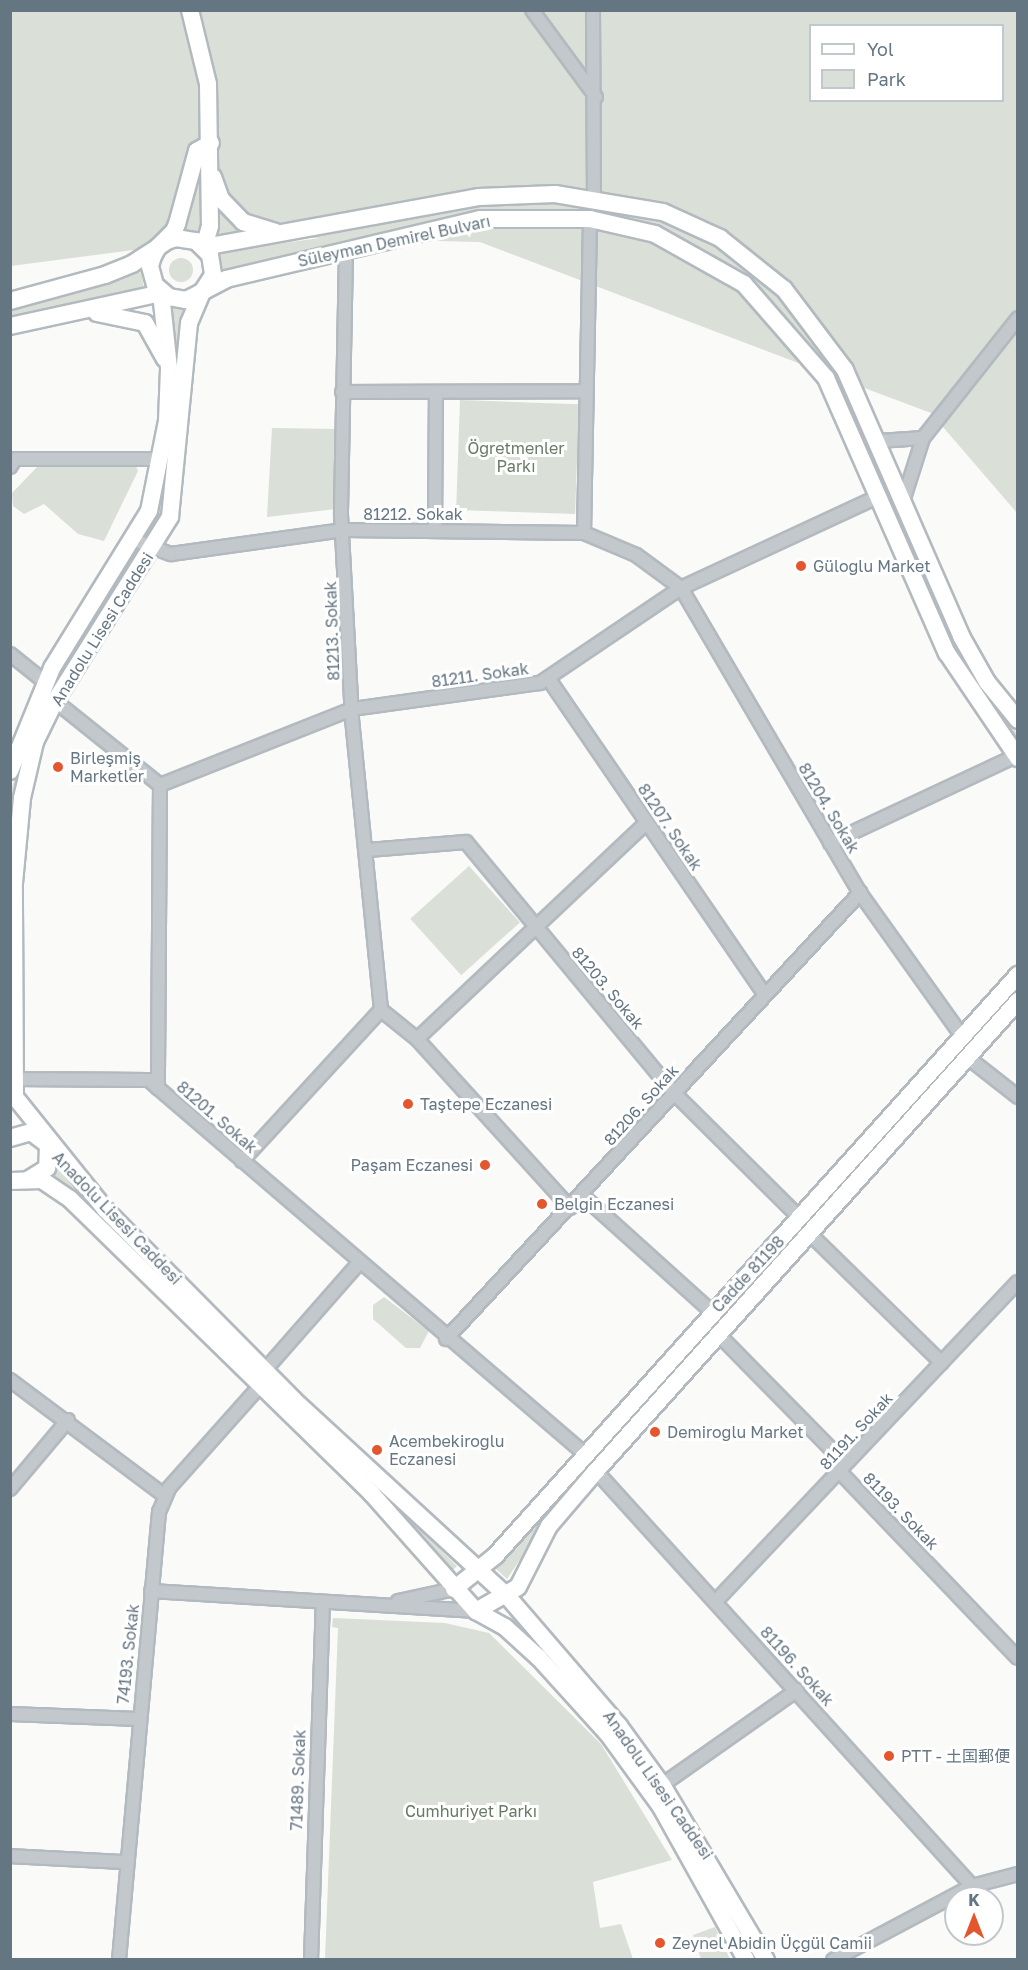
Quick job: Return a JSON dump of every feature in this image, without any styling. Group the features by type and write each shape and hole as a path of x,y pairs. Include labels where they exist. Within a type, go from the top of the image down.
{"main road":[{"path":"190,10 208,84 211,143 210,226 204,247"},
{"path":"161,293 150,266 158,247 177,224 197,151 211,143"},
{"path":"209,168 221,200 243,222 279,233"},
{"name":"Süleyman Demirel Bulvarı","path":"204,247 479,197 594,198 663,212 720,238 756,264 811,318 845,370 904,498 961,636 987,682 1017,720"},
{"name":"Süleyman Demirel Bulvarı","path":"202,292 226,279 480,219 590,219 656,234 744,284 826,378 947,653 1016,757"},
{"path":"10,302 105,275 158,247 186,237 204,247 213,265 202,292 186,300 161,293 10,326"},
{"name":"Anadolu Lisesi Caddesi","path":"202,292 189,323 170,517 55,701 35,742 16,842 13,1079 15,1097 35,1116 48,1145 265,1370 476,1571 508,1597 620,1726 662,1785 766,1959"},
{"name":"Anadolu Lisesi Caddesi","path":"10,771 45,682 134,540 149,511 162,459 169,368 161,293"},
{"path":"75,312 126,315 145,323 169,368"},
{"name":"Cadde 81198","path":"508,1597 549,1526 717,1333 962,1036 1017,975"},
{"name":"Cadde 81198","path":"454,1589 476,1571 585,1454 712,1312 804,1225 967,1057 1017,1001"},
{"path":"10,1138 31,1132 48,1145 47,1168 16,1178"},
{"name":"Anadolu Lisesi Caddesi","path":"16,1178 42,1180 70,1199 259,1387 372,1494 454,1589 476,1611 506,1627 539,1658 623,1753 709,1888 746,1959"},
{"path":"476,1611 508,1597"}],"street":[{"path":"532,10 596,97"},
{"path":"593,10 596,97 594,198"},
{"path":"584,533 590,219"},
{"name":"81213. Sokak","path":"346,250 342,392 352,709 368,850 381,1010"},
{"path":"904,498 923,438 1017,318"},
{"path":"342,392 586,391"},
{"path":"435,530 436,393"},
{"path":"879,441 923,438"},
{"path":"10,467 15,459 162,459"},
{"name":"81211. Sokak","path":"160,785 352,709 548,678 681,588 879,496"},
{"name":"81212. Sokak","path":"134,540 171,554 345,530 584,533 636,555 681,588"},
{"name":"81204. Sokak","path":"681,588 860,893 962,1036"},
{"path":"10,654 45,682"},
{"name":"81207. Sokak","path":"548,678 765,995"},
{"path":"55,701 160,785"},
{"path":"830,843 1016,757"},
{"name":"81201. Sokak","path":"160,785 158,1088 358,1264 585,1454"},
{"path":"417,1038 646,823"},
{"name":"81203. Sokak","path":"368,850 466,842 673,1092 942,1363"},
{"name":"81206. Sokak","path":"446,1339 860,893"},
{"path":"242,1161 381,1010 417,1038 570,1208"},
{"path":"967,1057 1017,1097"},
{"path":"13,1079 149,1080 158,1088"},
{"path":"582,1195 712,1312"},
{"path":"265,1370 358,1264"},
{"name":"81191. Sokak","path":"716,1601 1016,1287"},
{"name":"81193. Sokak","path":"717,1333 840,1458 840,1472 1017,1658"},
{"path":"10,1380 68,1420 164,1495 259,1387"},
{"path":"10,1489 68,1420"},
{"name":"81196. Sokak","path":"596,1471 797,1690 972,1886"},
{"name":"74193. Sokak","path":"119,1959 138,1719 151,1591 164,1495"},
{"path":"388,1603 454,1589"},
{"path":"151,1591 323,1602 388,1603 476,1611"},
{"name":"71489. Sokak","path":"311,1959 323,1602"},
{"path":"662,1785 797,1690"},
{"path":"10,1714 138,1719"},
{"path":"10,1856 126,1862"},
{"path":"972,1886 1017,1874"},
{"path":"834,1959 944,1901"}],"green space":[{"path":"10,11 1017,11 1017,513 931,413 843,380 981,688 1017,733 1017,743 952,648 830,375 480,242 351,239 217,271 217,252 320,238 240,236 11,266"},
{"path":"181,258 190,261 193,270 190,279 181,282 172,279 169,270 172,261"},
{"path":"141,272 144,288 11,318 10,311"},
{"path":"188,304 165,501 151,539 146,537 160,501 172,438 176,353 172,307"},
{"name":"Öğretmenler Parkı","path":"460,400 579,404 575,514 456,510"},
{"path":"272,428 336,429 336,509 267,517"},
{"path":"41,463 135,464 138,471 104,541 78,534 44,504 24,514 13,506 12,493"},
{"path":"135,552 141,556 54,686 29,742 11,824 11,791 25,739 50,683"},
{"path":"469,866 520,922 461,975 410,919"},
{"path":"1017,987 563,1495 507,1579 495,1568"},
{"path":"54,1163 82,1195 457,1566 452,1571 44,1172"},
{"path":"384,1297 429,1331 420,1348 406,1348 373,1319 373,1305"},
{"name":"Cumhuriyet Parkı","path":"333,1618 445,1623 489,1633 601,1744 672,1860 593,1882 600,1928 621,1924 633,1959 325,1959 338,1628 332,1627"},
{"path":"715,1927 730,1959 701,1959 693,1935"}],"place":[{"name":"Güloğlu Market","path":"801,566"},
{"name":"Birleşmiş Marketler","path":"58,767"},
{"name":"Taştepe Eczanesi","path":"408,1104"},
{"name":"Paşam Eczanesi","path":"485,1165"},
{"name":"Belgin Eczanesi","path":"542,1204"},
{"name":"Demiroğlu Market","path":"655,1432"},
{"name":"Acembekiroğlu Eczanesi","path":"377,1450"},
{"name":"PTT - 土国郵便","path":"889,1756"},
{"name":"Zeynel Abidin Üçgül Camii","path":"660,1943"}]}
